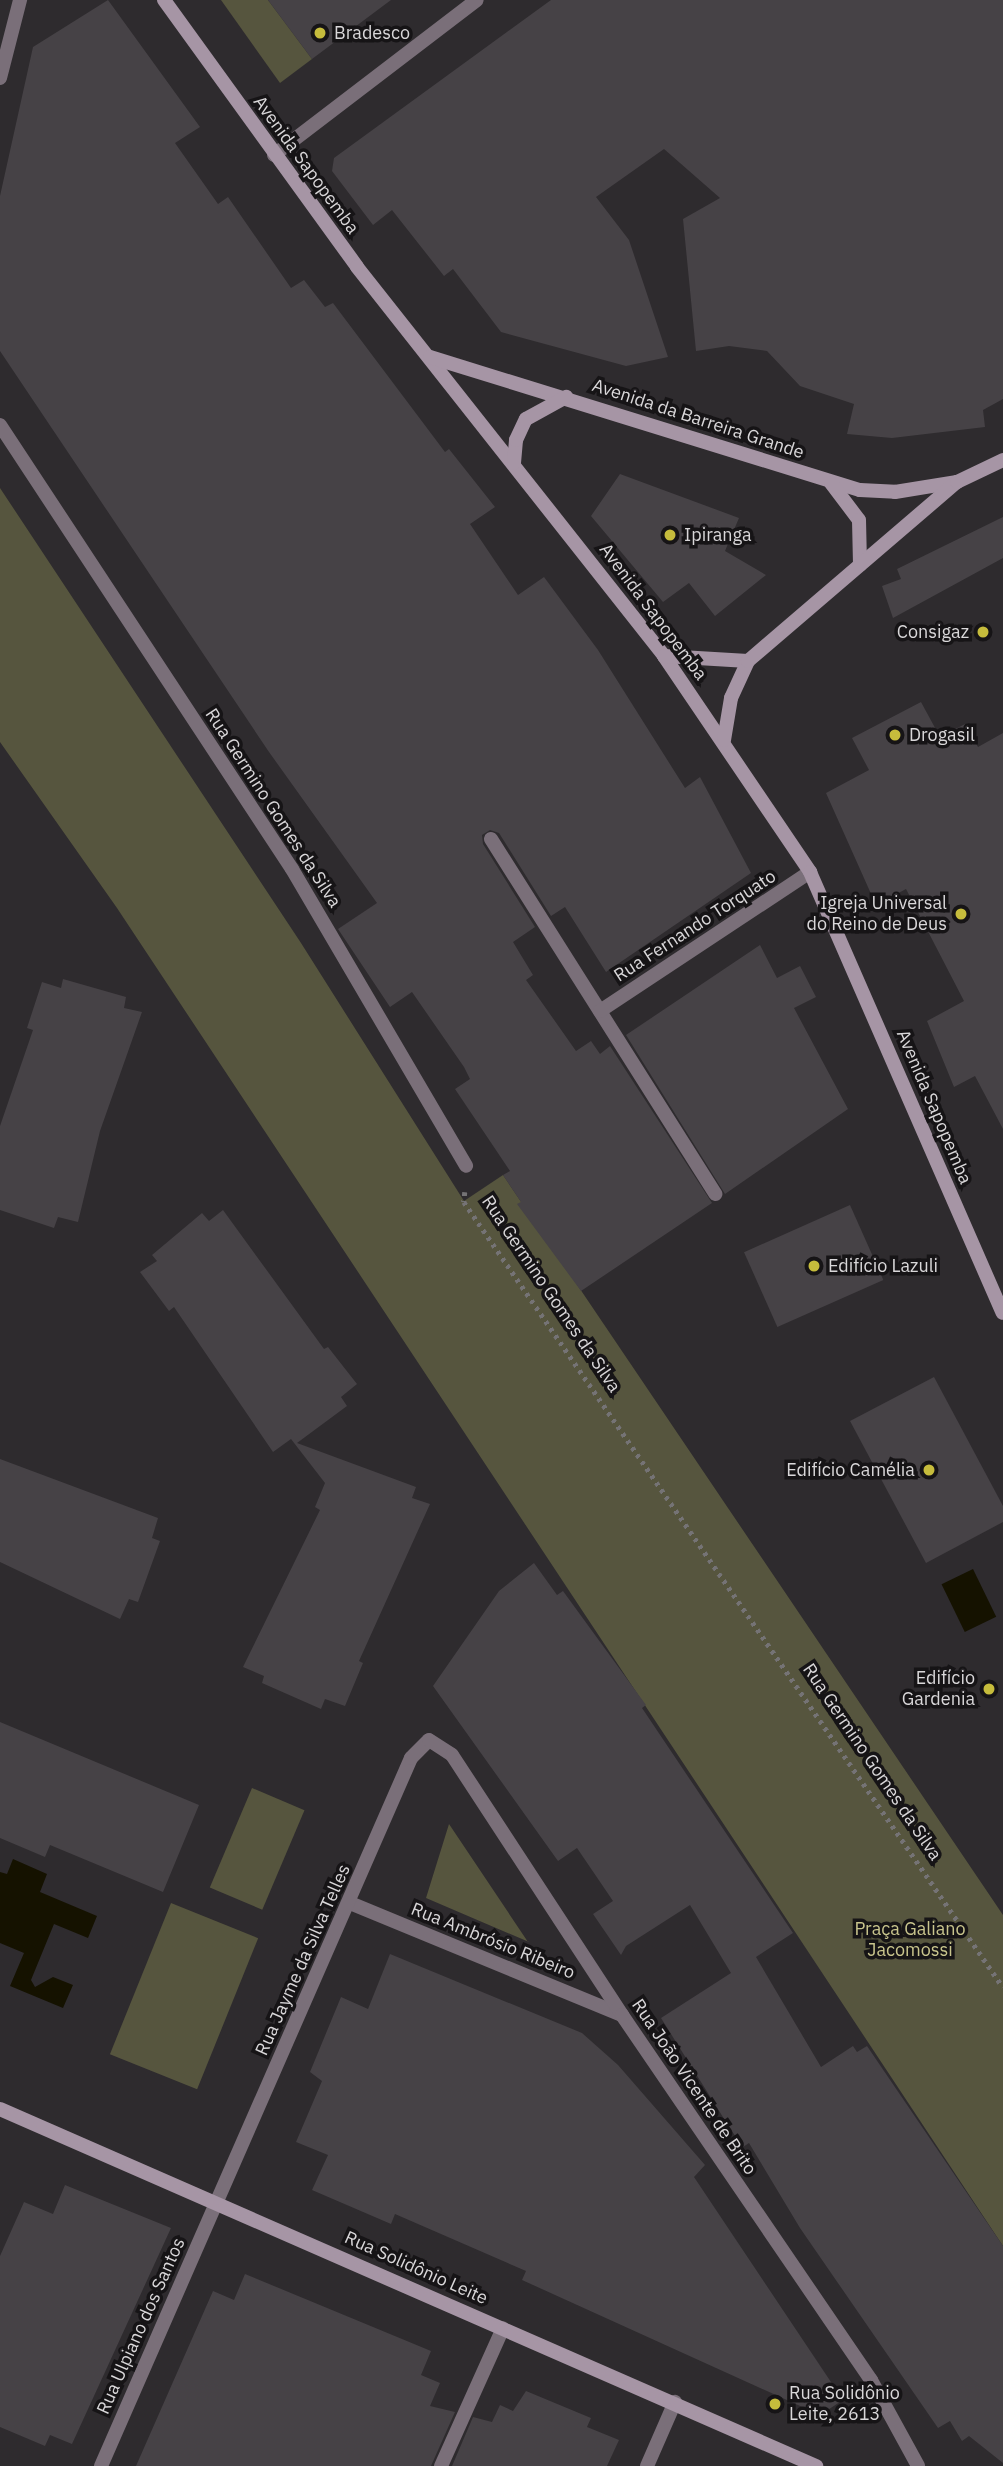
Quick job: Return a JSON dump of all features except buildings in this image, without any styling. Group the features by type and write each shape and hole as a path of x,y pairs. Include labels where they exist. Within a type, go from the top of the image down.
{"main road":[{"name":"Avenida Sapopemba","path":"164,0 274,155 664,656 724,740 810,872 1003,1313"},
{"name":"Avenida da Barreira Grande","path":"430,357 566,397 831,483 885,493 957,482"},
{"path":"514,463 516,440 526,419 566,397"},
{"name":"Avenida da Barreira Grande","path":"724,740 731,698 748,661 957,482 1003,460"},
{"path":"831,483 859,520 860,565"},
{"path":"664,656 748,661"},
{"name":"Rua Solidônio Leite","path":"0,2110 217,2202 816,2466"}],"street":[{"path":"0,78 20,0"},
{"path":"449,0 458,13"},
{"path":"274,155 477,0"},
{"name":"Rua Germino Gomes da Silva","path":"0,425 292,869 466,1166"},
{"path":"491,839 715,1194"},
{"name":"Rua Fernando Torquato","path":"600,1011 810,872"},
{"name":"Rua Jayme da Silva Telles","path":"217,2202 350,1903 411,1758 429,1740"},
{"name":"Rua João Vicente de Brito","path":"429,1740 452,1755 622,2015 871,2380 918,2466"},
{"name":"Rua Ambrósio Ribeiro","path":"350,1903 622,2015"},
{"name":"Rua Ulpiano dos Santos","path":"101,2466 217,2202"},
{"path":"441,2466 503,2328"},
{"path":"647,2466 675,2402"}],"path":[{"name":"Rua Germino Gomes da Silva","path":"466,1166 464,1202 1003,1987"}],"green space":[{"path":"221,0 268,0 312,59 280,83"},
{"name":"Praça Galiano Jacomossi","path":"0,488 301,943 464,1201 503,1175 1003,1915 1003,2246 117,908 0,742"},
{"path":"252,1788 304,1810 262,1910 210,1887"},
{"path":"449,1824 528,1941 426,1898"},
{"path":"171,1903 258,1938 197,2089 110,2054"}],"shaded area":[{"path":"973,1569 996,1617 965,1632 942,1584"},
{"path":"13,1859 47,1874 40,1892 97,1916 88,1938 54,1924 31,1980 35,1987 53,1977 73,1985 63,2008 10,1986 24,1953 0,1943 0,1872 7,1874"}],"place":[{"name":"Bradesco","path":"320,33"},
{"name":"Ipiranga","path":"670,535"},
{"name":"Consigaz","path":"983,632"},
{"name":"Drogasil","path":"895,735"},
{"name":"Igreja Universal do Reino de Deus","path":"961,914"},
{"name":"Edifício Lazuli","path":"814,1266"},
{"name":"Edifício Camélia","path":"929,1470"},
{"name":"Edifício Gardenia","path":"989,1689"},
{"name":"Rua Solidônio Leite, 2613","path":"775,2404"}]}
